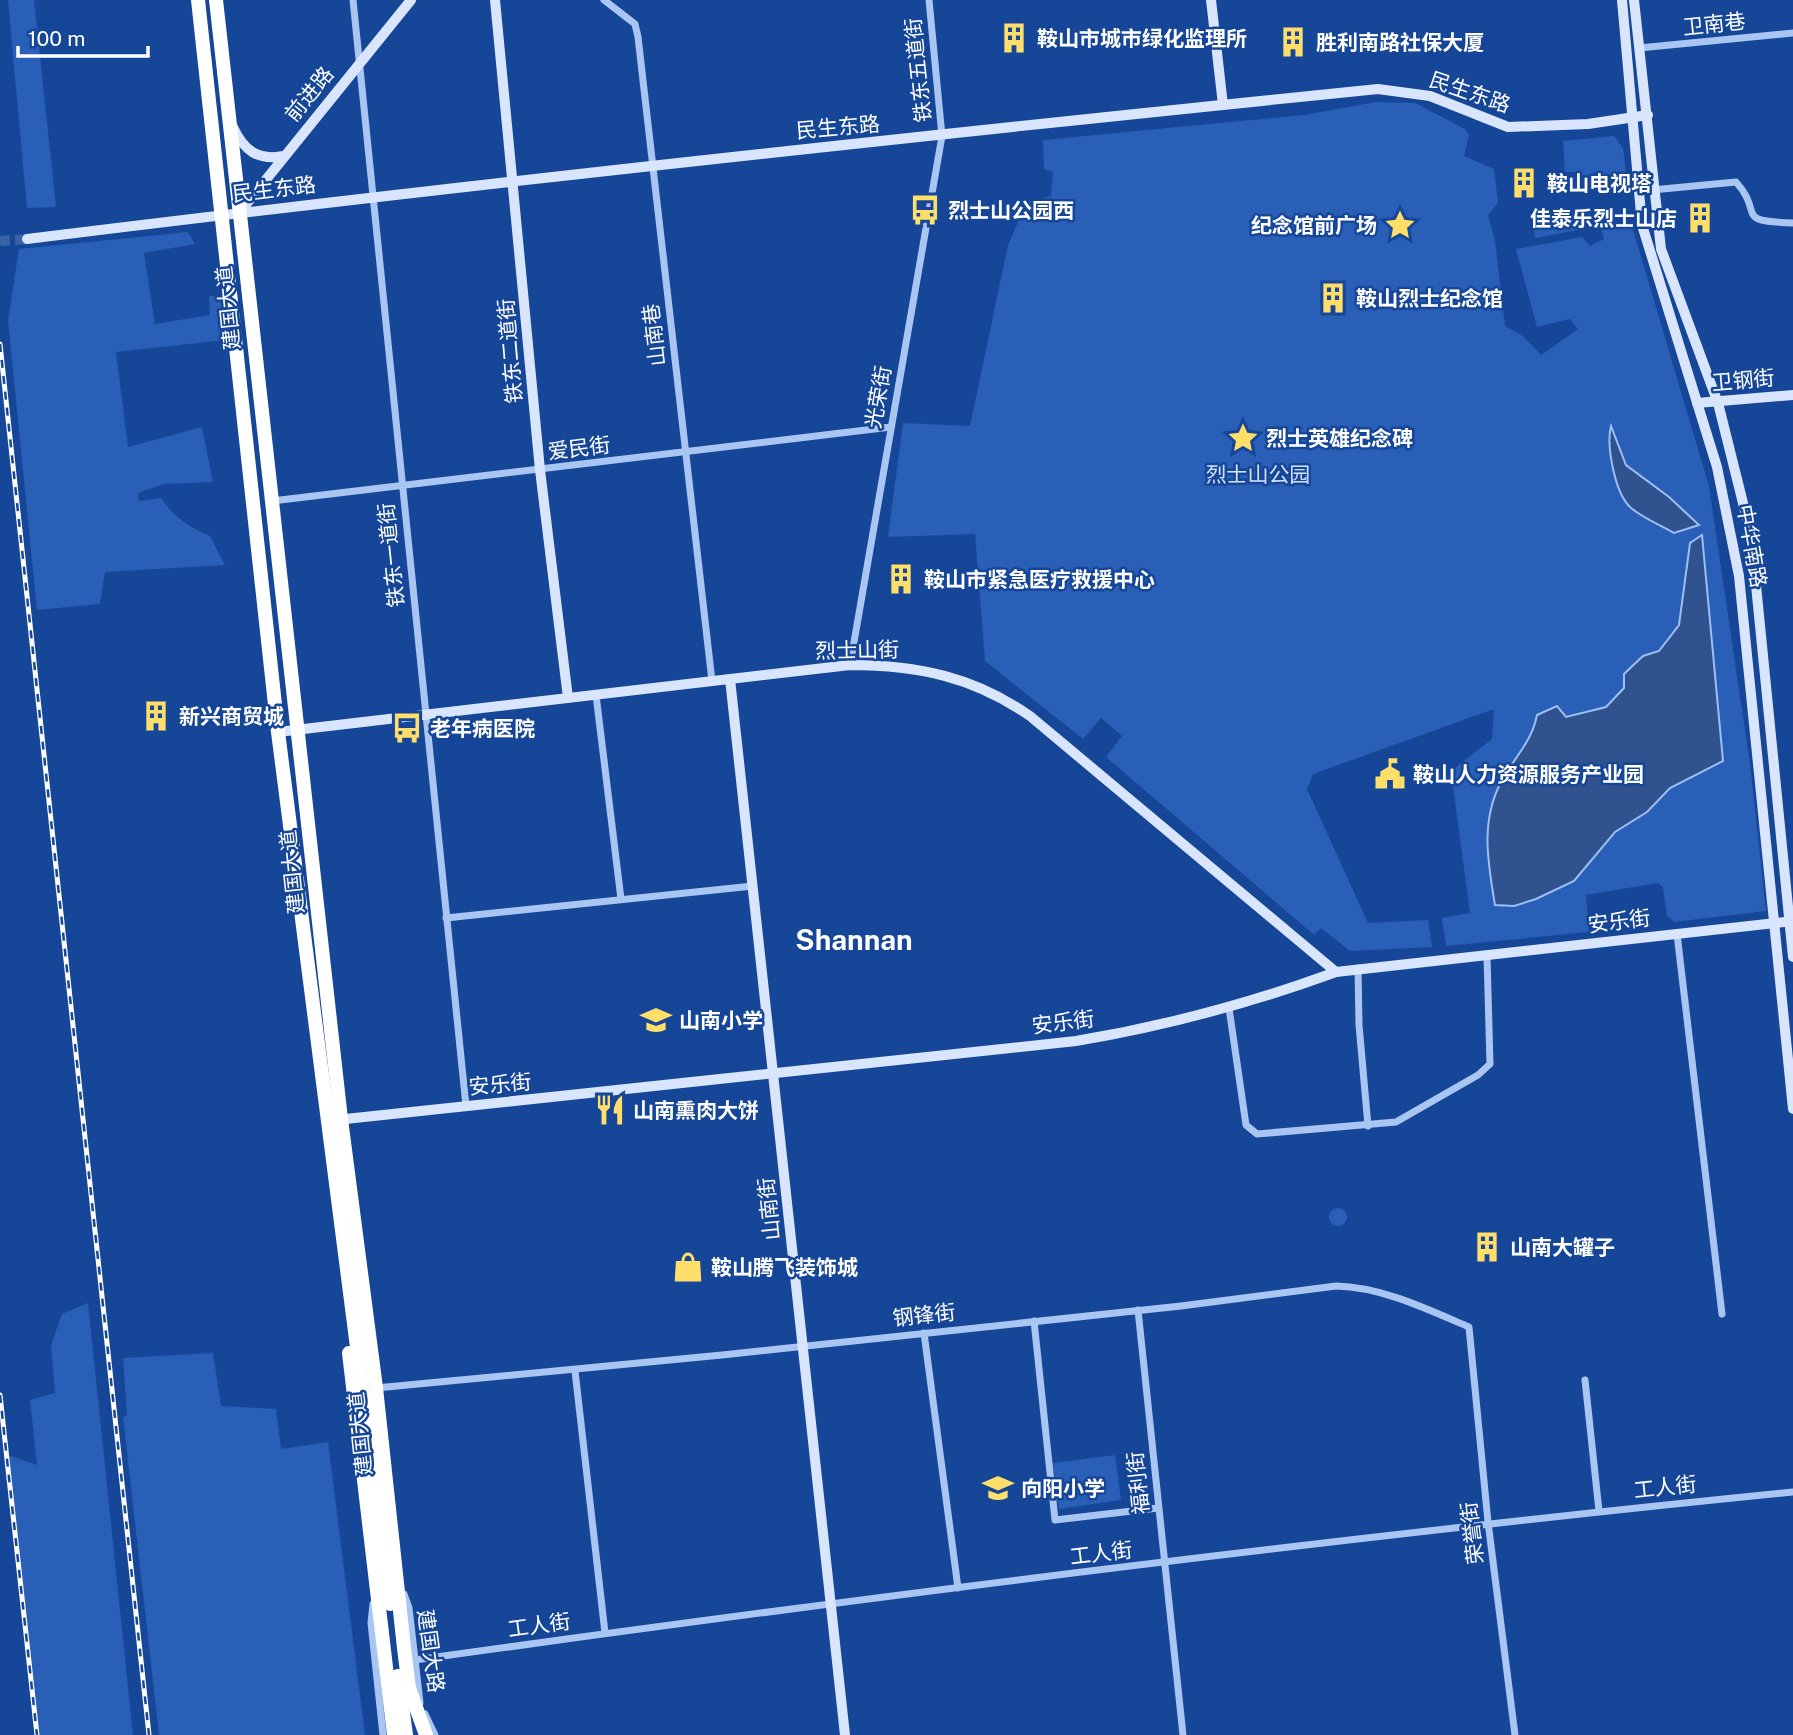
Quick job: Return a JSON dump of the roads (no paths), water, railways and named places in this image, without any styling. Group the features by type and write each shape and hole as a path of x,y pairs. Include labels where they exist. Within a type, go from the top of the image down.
{"highway":[{"name":"建国大道","path":"198,0 278,732 376,1388 409,1688 426,1735"},
{"name":"建国大道","path":"216,0 297,729 335,1120 347,1285 406,1735"},
{"path":"206,76 210,85 220,85 223,72"},
{"path":"347,1285 351,1377 394,1735"}],"main road":[{"name":"前进路","path":"239,213 411,0"},
{"name":"铁东二道街","path":"495,0 540,470 568,698"},
{"path":"1211,0 1223,105"},
{"name":"中华南路","path":"1622,0 1642,225 1717,467 1739,576 1793,1109"},
{"name":"中华南路","path":"1634,0 1648,116 1652,190 1661,249 1718,402 1751,535 1793,957"},
{"name":"民生东路","path":"27,239 653,164 1378,89 1430,96 1508,127 1540,128 1648,116"},
{"path":"229,116 243,146 254,154 268,159 285,156"},
{"name":"卫钢街","path":"1697,403 1793,395"},
{"name":"烈士山街","path":"278,732 850,665 921,670 984,687 1008,701 1336,972"},
{"name":"山南街","path":"730,679 845,1735"},
{"name":"安乐街","path":"335,1120 1076,1041 1182,1021 1336,972 1358,968 1791,921"}],"street":[{"name":"铁东一道街","path":"353,0 466,1106"},
{"name":"山南巷","path":"604,0 635,24 712,681"},
{"name":"铁东五道街","path":"929,0 942,136"},
{"name":"卫南巷","path":"1639,48 1793,33"},
{"name":"光荣街","path":"850,665 942,136"},
{"path":"1652,190 1736,182 1742,188 1753,217 1759,222 1793,223"},
{"name":"爱民街","path":"271,501 540,470 821,433 891,427"},
{"path":"596,695 621,899"},
{"path":"446,918 753,886"},
{"path":"1677,934 1722,1314"},
{"path":"1229,1008 1245,1125 1257,1134 1396,1122 1478,1075 1490,1064 1487,956"},
{"path":"1358,968 1359,1025 1368,1126"},
{"name":"钢锋街","path":"376,1388 575,1371 1336,1286 1359,1286 1383,1292 1469,1327"},
{"name":"福利街","path":"1138,1310 1183,1735"},
{"path":"1034,1321 1055,1520 1158,1508"},
{"name":"荣誉街","path":"1469,1327 1488,1522 1515,1735"},
{"path":"924,1333 957,1588"},
{"path":"575,1371 605,1633"},
{"path":"1584,1380 1599,1511"},
{"name":"工人街","path":"415,1660 829,1602 1164,1564 1488,1522 1793,1492"},
{"name":"建国大路","path":"396,1571 409,1608 420,1705 435,1735"},
{"path":"375,1579 371,1623 383,1735"}],"tunnel":[{"path":"0,241 27,239"}],"railway":[{"path":"0,344 149,1735"},
{"path":"0,1395 37,1735"}],"place":[{"name":"鞍山市城市绿化监理所","path":"1014,38"},
{"name":"胜利南路社保大厦","path":"1293,42"},
{"name":"鞍山电视塔","path":"1524,183"},
{"name":"烈士山公园西","path":"925,210"},
{"name":"佳泰乐烈士山店","path":"1700,218"},
{"name":"纪念馆前广场","path":"1400,225"},
{"name":"鞍山烈士纪念馆","path":"1333,298"},
{"name":"烈士英雄纪念碑","path":"1243,438"},
{"name":"鞍山市紧急医疗救援中心","path":"901,579"},
{"name":"新兴商贸城","path":"156,716"},
{"name":"老年病医院","path":"407,728"},
{"name":"鞍山人力资源服务产业园","path":"1390,774"},
{"name":"山南小学","path":"656,1020"},
{"name":"山南熏肉大饼","path":"610,1110"},
{"name":"山南大罐子","path":"1487,1247"},
{"name":"鞍山腾飞装饰城","path":"688,1267"},
{"name":"向阳小学","path":"998,1488"}],"district":[{"name":"Shannan","path":"854,939"}],"park label":[{"name":"烈士山公园","path":"1258,474"}]}
